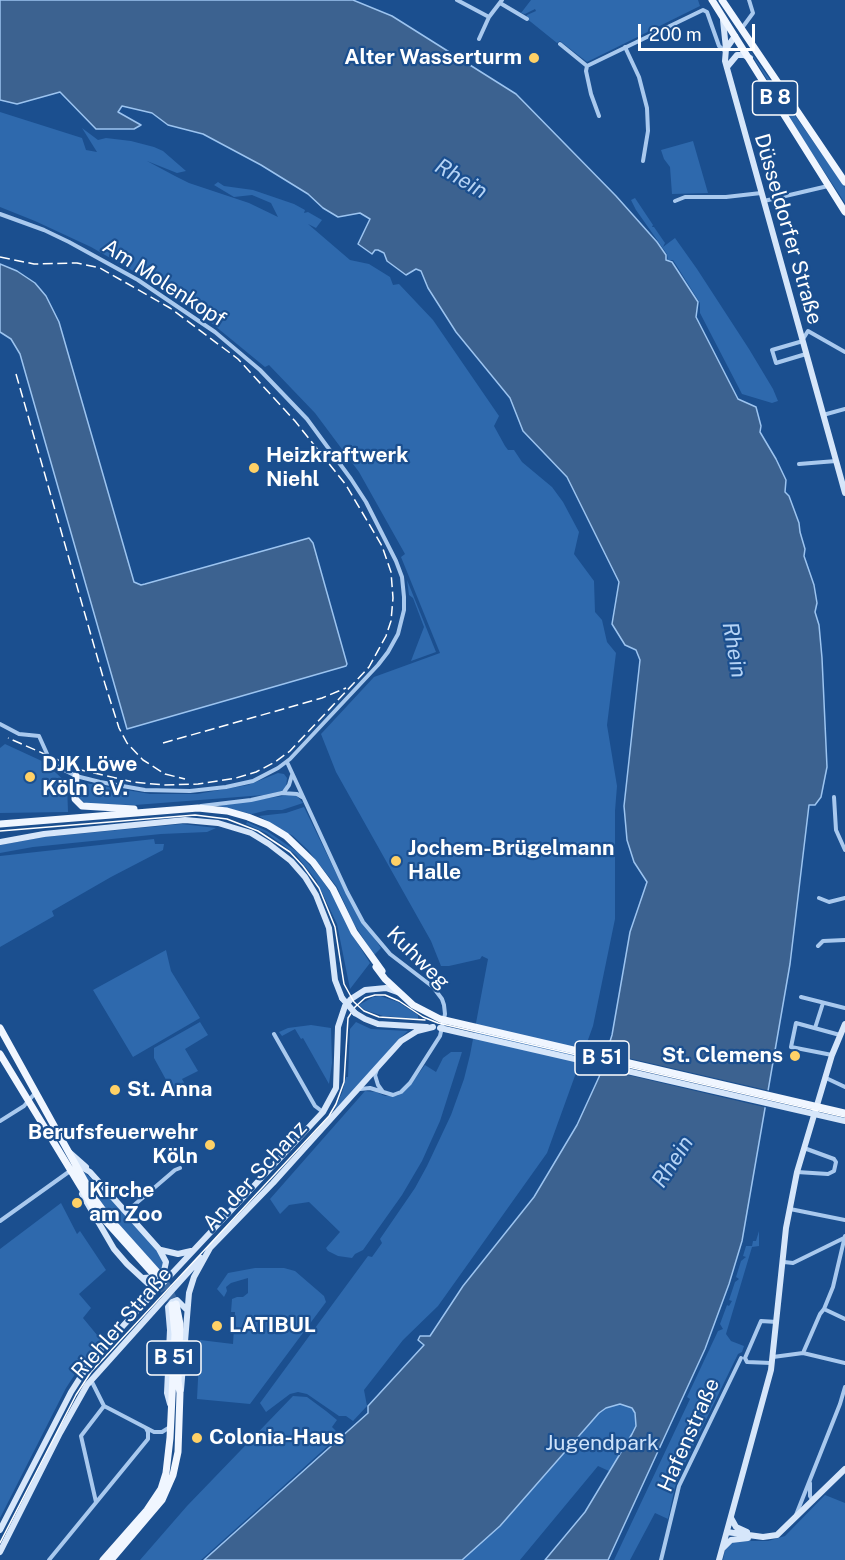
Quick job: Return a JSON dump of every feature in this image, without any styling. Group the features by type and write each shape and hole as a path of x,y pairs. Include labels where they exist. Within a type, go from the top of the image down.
{"main road":[{"name":"B 8","path":"712,0 845,212"},
{"name":"B 8","path":"722,0 844,179"},
{"path":"721,14 726,50"},
{"path":"726,50 741,29"},
{"name":"Düsseldorfer Straße","path":"726,50 727,67 845,493"},
{"path":"727,67 737,55 750,58"},
{"path":"76,776 75,800 82,806 157,811"},
{"path":"0,824 179,808 214,809 257,821 286,836 313,862 333,889 354,932 370,958"},
{"path":"0,824 197,810 237,814"},
{"path":"0,842 44,834 185,820 218,823 238,828 263,840 283,854 311,886 329,928 335,980 342,998 355,1013 375,1023 424,1028"},
{"name":"B 51","path":"370,958 376,968 413,1005 440,1019 845,1112"},
{"name":"B 51","path":"370,958 390,981 425,1010 440,1018 845,1112"},
{"name":"An der Schanz","path":"197,1247 323,1112 336,1088 338,1027 345,1006 365,990 386,988 401,994"},
{"path":"718,1560 773,1360 790,1209 797,1172 832,1055 845,1024"},
{"path":"0,1028 69,1152 87,1205 114,1249 126,1264 155,1290"},
{"name":"An der Schanz","path":"111,1560 162,1500 173,1476 178,1442 187,1311 194,1277 210,1248 401,1041 424,1028 436,1028 845,1121"},
{"path":"0,1054 33,1110 73,1169 108,1217 157,1275 93,1207 79,1186"},
{"path":"33,1110 35,1103 39,1101 43,1103"},
{"path":"69,1152 80,1160 159,1249 166,1262 164,1271 158,1277 143,1278"},
{"path":"73,1169 80,1166 90,1172"},
{"path":"159,1249 168,1253 182,1254 197,1247"},
{"name":"Riehler Straße","path":"0,1530 84,1370 99,1350 197,1247"},
{"name":"Riehler Straße","path":"0,1552 60,1433 91,1380 210,1248"},
{"path":"168,1316 168,1307 174,1300 180,1301 187,1311"},
{"name":"An der Schanz","path":"103,1560 147,1510 161,1489 164,1480 172,1411 174,1304 180,1324 178,1381 180,1393"},
{"path":"153,1313 161,1311 168,1316"},
{"name":"An der Schanz","path":"168,1316 170,1330 167,1393 172,1411"},
{"path":"170,1438 172,1445 177,1445 178,1442"},
{"path":"721,1551 731,1540 777,1535 845,1469"},
{"path":"731,1517 735,1527 760,1537"},
{"path":"726,1532 760,1537"}],"street":[{"path":"457,0 489,17"},
{"path":"741,29 753,13 749,0"},
{"path":"478,39 489,17 501,2 527,19"},
{"name":"Düsseldorfer Straße","path":"625,47 705,11 719,46 726,50"},
{"path":"560,44 587,66"},
{"path":"587,66 625,47 642,83 647,108 648,131 643,161"},
{"path":"587,66 591,94 599,116"},
{"path":"763,201 828,186"},
{"path":"675,201 684,196 726,197 761,193"},
{"name":"Am Molenkopf","path":"0,214 44,230 125,272 177,305 227,342 268,378 307,419 351,479 380,529 402,577 404,610 398,633 388,652 287,762 253,781 190,791 129,788 76,776"},
{"path":"798,326 845,352"},
{"path":"806,354 776,363 772,350 803,341 808,331"},
{"path":"823,415 845,409"},
{"path":"799,464 845,464"},
{"path":"0,724 19,734 39,736 48,756 58,766 76,776"},
{"name":"Kuhweg","path":"287,762 346,892 363,922 385,948 437,991 442,999 445,1014 440,1036 410,1083 401,1092 393,1095 370,1088 357,1091"},
{"path":"282,793 290,785 292,774"},
{"path":"179,808 251,800 282,793 297,794 303,798"},
{"path":"834,797 836,830 845,850"},
{"path":"819,898 829,902 845,898"},
{"path":"818,946 823,941 845,940"},
{"path":"801,997 845,1008"},
{"path":"815,1028 823,1003"},
{"path":"832,1055 791,1047 796,1023 842,1034"},
{"path":"274,1034 315,1106 323,1112"},
{"path":"378,1068 375,1075 384,1093"},
{"path":"826,1078 845,1087"},
{"path":"0,1121 20,1108 36,1092"},
{"path":"20,1108 33,1110"},
{"path":"797,1172 828,1174 834,1172 836,1162 834,1159 804,1148"},
{"path":"126,1212 180,1168"},
{"path":"0,1221 73,1169"},
{"path":"790,1209 845,1220"},
{"path":"784,1262 793,1263 845,1237"},
{"path":"803,1353 824,1309 835,1278 845,1237"},
{"path":"824,1309 845,1319"},
{"name":"Hafenstraße","path":"661,1560 679,1486 761,1321 777,1322"},
{"path":"743,1358 747,1362 773,1360 803,1353 845,1363"},
{"path":"91,1380 104,1406 154,1432 162,1432 171,1426"},
{"path":"795,1518 810,1484 845,1387"},
{"path":"96,1503 81,1436 104,1406"},
{"path":"50,1560 148,1439 146,1428"},
{"path":"810,1484 814,1491 824,1490"},
{"path":"810,1484 811,1503"},
{"path":"805,1492 806,1499 811,1503"}],"green space":[{"path":"531,0 698,0 700,6 587,62 560,41 557,43 526,18 527,15 536,11 535,9 525,14 521,13"},
{"path":"748,48 845,187 845,203 806,144"},
{"path":"0,112 82,138 86,150 97,152 82,128 98,140 106,138 131,141 154,147 163,151 186,171 177,173 147,161 189,183 249,203 278,217 271,203 252,195 234,197 214,185 218,182 224,186 253,190 294,204 305,210 304,213 308,212 322,220 316,228 308,224 350,260 369,264 390,277 393,285 399,284 433,320 499,416 494,426 508,450 514,450 522,462 552,487 563,502 579,532 574,554 594,581 595,612 602,620 607,642 616,653 607,725 617,786 615,919 593,1026 547,1153 438,1306 403,1340 364,1390 367,1406 353,1421 346,1416 339,1416 307,1394 298,1392 290,1394 266,1412 260,1403 368,1256 372,1257 382,1243 380,1239 415,1188 427,1166 451,1115 464,1079 488,959 482,956 480,959 441,966 431,941 336,772 321,734 374,677 440,653 401,557 405,554 359,472 315,413 269,365 265,367 193,308 147,279 91,247 0,207"},
{"path":"693,141 708,193 672,194 670,167 661,150"},
{"path":"635,198 653,225 652,227 665,243 663,247 675,238 697,269 749,349 778,401 772,403 742,394 700,313 700,303 673,260 668,260 667,254 636,210 631,200"},
{"path":"407,580 436,652 411,661 424,627 413,598 409,595"},
{"name":"DJK Löwe Köln e.V.","path":"5,744 44,762 67,783 68,812 0,813 0,748"},
{"path":"278,773 284,774 287,778 286,788 264,795 135,805 86,804 78,797 80,787 85,783 150,794 197,794 248,785"},
{"path":"289,795 297,796 303,803 282,810 268,810 252,814 218,806"},
{"path":"304,807 350,902 381,948 374,955 354,924 337,887 308,850 293,836 259,816 286,813"},
{"path":"247,822 267,831 299,853 335,899 353,936 370,963 350,989 337,924 316,880 296,855 266,833 246,824"},
{"path":"182,824 216,828 207,832 161,834 33,847 0,853 0,845 44,837"},
{"path":"154,839 155,844 164,844 163,850 52,911 54,916 0,947 0,856"},
{"path":"166,950 171,971 200,1018 133,1057 93,990"},
{"path":"380,996 398,1002 418,1015 418,1019 383,1016 365,1010 359,1005 373,997"},
{"path":"200,1022 208,1035 185,1049 198,1071 182,1079 187,1088 175,1096 154,1058 154,1048"},
{"path":"356,1022 371,1029 408,1031 337,1110 335,1108 346,1077 348,1077 350,1029"},
{"path":"311,1025 331,1028 332,1063 329,1084 303,1038 301,1039 295,1029 282,1036 279,1032 288,1028"},
{"path":"451,1052 462,1052 440,1121 422,1161 402,1195 363,1250 352,1258 338,1256 328,1251 326,1248 340,1232 309,1202 289,1205 280,1214 270,1199 365,1091 385,1096 397,1096 408,1088 425,1065 436,1072 443,1058"},
{"path":"81,1169 161,1254 164,1260 161,1272 98,1201"},
{"path":"61,1203 77,1234 80,1231 106,1270 79,1294 91,1308 83,1318 102,1341 85,1359 66,1388 0,1518 0,1249"},
{"path":"759,1231 759,1246 752,1247 726,1334 731,1341 744,1346 742,1352 738,1354 683,1467 675,1487 668,1519 655,1513 630,1560 614,1560 690,1399 687,1397 718,1331 723,1329 720,1324 727,1305 729,1306 732,1301 729,1300 735,1282 739,1279 736,1277 741,1261 746,1257 743,1256 746,1246 752,1246"},
{"path":"255,1268 284,1268 295,1271 324,1296 326,1302 250,1404 197,1399 200,1340 233,1344 235,1312 231,1312 232,1299 243,1297 248,1293 248,1278 231,1283 226,1287 224,1297 217,1289 228,1273"},
{"path":"293,1396 307,1397 337,1420 332,1427 340,1435 201,1560 140,1560 187,1506"},
{"name":"Jugendpark","path":"620,1404 633,1408 636,1426 611,1472 598,1466 520,1560 462,1560 500,1526 599,1413 606,1408"},
{"path":"825,1495 845,1503 845,1560 723,1560 725,1550 730,1543 735,1541 768,1541 785,1536"}],"water":[{"name":"Rhein","path":"0,0 353,0 392,16 516,94 616,196 657,242 666,255 666,260 672,262 698,302 696,317 738,399 756,407 761,426 760,432 786,480 785,492 789,496 799,523 805,549 804,556 814,585 817,603 815,612 819,625 822,658 827,767 821,797 815,805 809,805 790,964 742,1241 705,1349 608,1560 545,1560 585,1512 636,1426 635,1413 632,1408 620,1404 606,1408 599,1413 500,1526 462,1560 204,1560 368,1413 368,1406 424,1345 418,1340 420,1336 430,1336 463,1286 534,1197 577,1125 599,1077 612,1035 630,932 647,882 634,862 627,840 624,806 640,660 636,650 625,645 612,624 619,582 567,477 523,431 510,398 456,332 428,288 421,271 416,269 406,275 387,261 384,253 375,250 372,254 358,244 370,219 360,213 338,217 323,208 308,194 261,165 203,134 168,125 152,113 122,106 118,112 141,125 134,129 96,129 60,92 17,104 0,100"},
{"path":"0,264 17,271 35,283 46,296 59,322 134,582 145,584 309,538 313,543 346,666 127,729 20,354 11,339 0,332"}],"pier":[{"path":"602,1052 771,1091 768,1108 598,1068"}],"tunnel":[{"path":"159,1274 176,1304"},
{"path":"155,1276 172,1305"}],"tram line":[{"path":"0,831 195,815 227,819 258,831 290,852 319,888 335,927 344,984 354,1002 364,1011 379,1017 425,1020"},
{"path":"0,1543 76,1395 91,1372 329,1116 344,1082 348,1018 365,998 385,995 438,1023 845,1117"}],"railway":[{"path":"0,257 34,264 77,263 100,268 170,308 238,359 295,421 346,485 382,546 391,572 393,598 391,621 386,636 369,667 290,751 256,772 236,778 198,784 164,785 133,782 81,770 8,738"},
{"path":"16,374 119,728 127,743 143,760 165,774 185,779"},
{"path":"163,743 322,698 346,688"}],"place":[{"name":"Alter Wasserturm","path":"534,58"},
{"name":"Heizkraftwerk Niehl","path":"254,468"},
{"name":"DJK Löwe Köln e.V.","path":"30,777"},
{"name":"Jochem-Brügelmann Halle","path":"396,861"},
{"name":"St. Clemens","path":"795,1056"},
{"name":"St. Anna","path":"115,1090"},
{"name":"Berufsfeuerwehr Köln","path":"210,1145"},
{"name":"Kirche am Zoo","path":"77,1203"},
{"name":"LATIBUL","path":"217,1326"},
{"name":"Colonia-Haus","path":"197,1438"}]}
